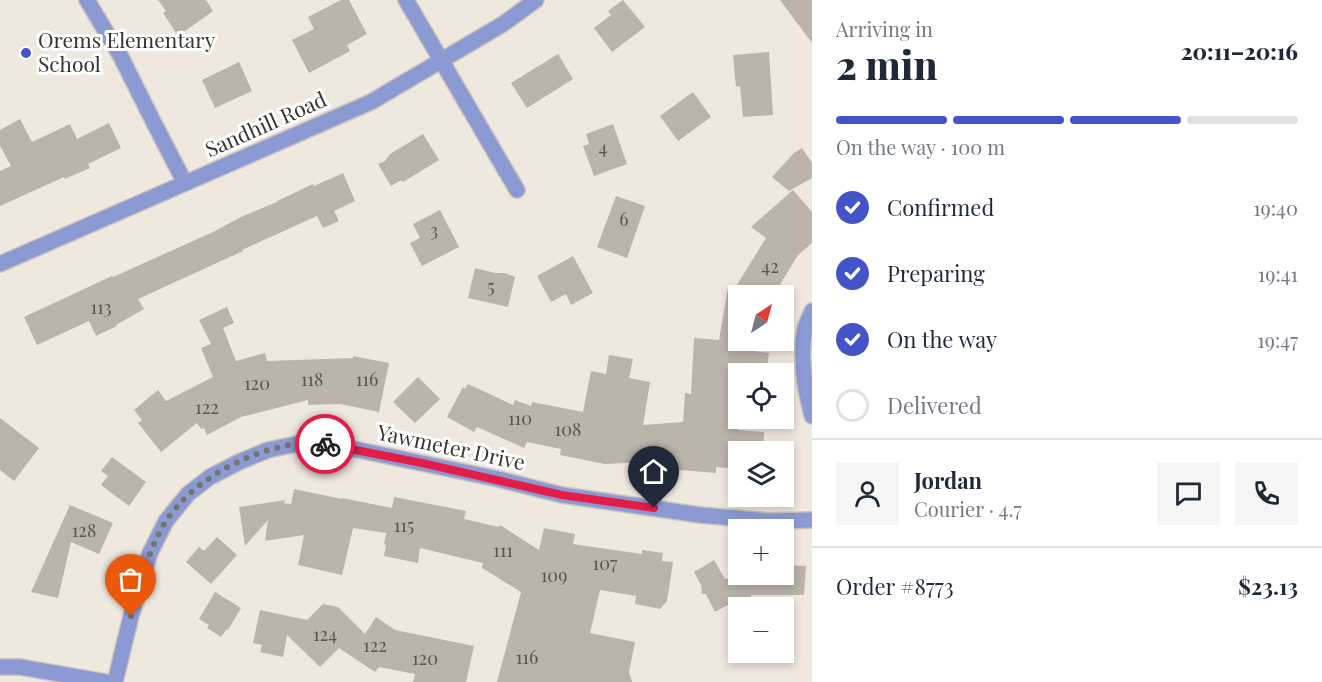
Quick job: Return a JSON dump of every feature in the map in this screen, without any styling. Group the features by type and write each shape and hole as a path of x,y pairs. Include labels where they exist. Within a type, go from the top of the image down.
{"street":[{"path":"87,0 121,57 185,183"},
{"path":"406,0 517,190"},
{"name":"Sandhill Road","path":"0,264 371,102 503,24 536,0"},
{"path":"812,311 805,328 802,355 807,399 812,416"},
{"name":"Yawmeter Drive","path":"115,682 131,616 150,553 166,520 189,494 210,477 268,450 301,443 330,444 498,479 562,495 700,515 768,521 812,520"},
{"path":"0,667 20,667 106,682"}],"building":[{"path":"158,0 206,0 213,11 178,36 163,13 166,11"},
{"path":"341,0 349,0 367,34 347,45 350,51 309,73 292,40 314,29 308,17"},
{"path":"623,0 645,27 612,52 594,28 611,15 608,11"},
{"path":"780,0 812,0 812,43"},
{"path":"769,52 773,115 743,117 740,86 736,87 733,55"},
{"path":"558,54 573,79 527,108 511,83"},
{"path":"239,62 252,91 215,108 202,80"},
{"path":"693,92 711,117 678,141 660,116"},
{"path":"20,119 32,142 70,124 77,139 109,123 121,148 88,164 90,168 65,179 64,177 0,206 0,171 11,166 0,146 0,130"},
{"path":"613,124 627,164 594,176 583,146 589,144 586,134"},
{"path":"423,134 439,160 403,182 401,180 391,186 378,164"},
{"path":"802,148 812,163 812,178 789,191 772,177 794,153"},
{"path":"343,173 355,201 334,211 339,221 323,228 317,216 138,299 144,309 96,336 89,321 37,345 24,317 313,184 314,186"},
{"path":"793,190 812,212 812,243 798,255 780,285 737,285 766,238 751,227"},
{"path":"616,196 645,206 627,258 597,247"},
{"path":"440,210 459,247 422,266 410,243 420,238 413,224"},
{"path":"573,256 593,293 571,305 566,294 551,302 537,276"},
{"path":"475,268 515,277 508,307 468,298"},
{"path":"728,288 728,351 769,353 768,363 728,363 728,429 764,432 764,441 728,441 728,468 716,467 716,473 681,470 651,472 648,462 605,464 560,455 561,449 527,442 524,448 477,427 474,432 447,417 463,387 465,389 468,384 513,405 515,400 531,406 532,402 583,412 591,371 606,374 609,355 633,359 629,378 650,382 643,425 683,422 685,393 691,394 694,338 719,340"},
{"path":"227,307 234,323 223,328 236,361 265,353 267,361 353,358 353,356 389,363 379,412 340,404 308,405 308,400 241,417 207,435 204,428 201,429 197,423 161,452 138,423 142,420 134,410 158,390 166,401 213,377 201,348 211,344 199,320"},
{"path":"418,377 440,399 415,423 393,402"},
{"path":"0,418 39,448 14,481 0,470"},
{"path":"112,457 146,482 129,506 101,485 108,476 101,471"},
{"path":"294,489 392,508 394,497 466,511 464,519 499,527 500,525 539,550 544,528 575,534 573,544 642,554 642,550 663,553 662,561 673,562 667,601 660,609 635,604 636,596 600,590 590,633 635,642 629,672 632,682 497,682 521,592 482,568 483,563 420,548 418,563 384,556 386,533 353,528 342,575 298,565 304,535 265,541 268,520 245,546 239,507 286,500 283,503 291,504"},
{"path":"70,505 113,523 99,554 71,542 58,598 31,592"},
{"path":"217,537 237,555 211,584 186,562 199,547 204,551"},
{"path":"714,560 725,579 728,579 728,585 794,585 794,565 806,566 804,595 728,597 728,605 715,612 706,594 702,594 701,585 694,572"},
{"path":"215,592 241,608 221,637 207,628 209,625 199,619"},
{"path":"323,604 338,607 365,634 376,617 395,630 474,646 466,682 413,682 415,674 379,667 375,672 339,648 320,667 287,635 283,657 260,652 262,645 253,643 260,610 307,620"}],"way so far":[{"path":"131,616 150,553 166,520 189,494 210,477 268,450 301,443 325,444"}],"place":[{"name":"Orems Elementary School","path":"26,53"}],"route":[{"path":"325,444 498,479 562,495 654,508"}]}
